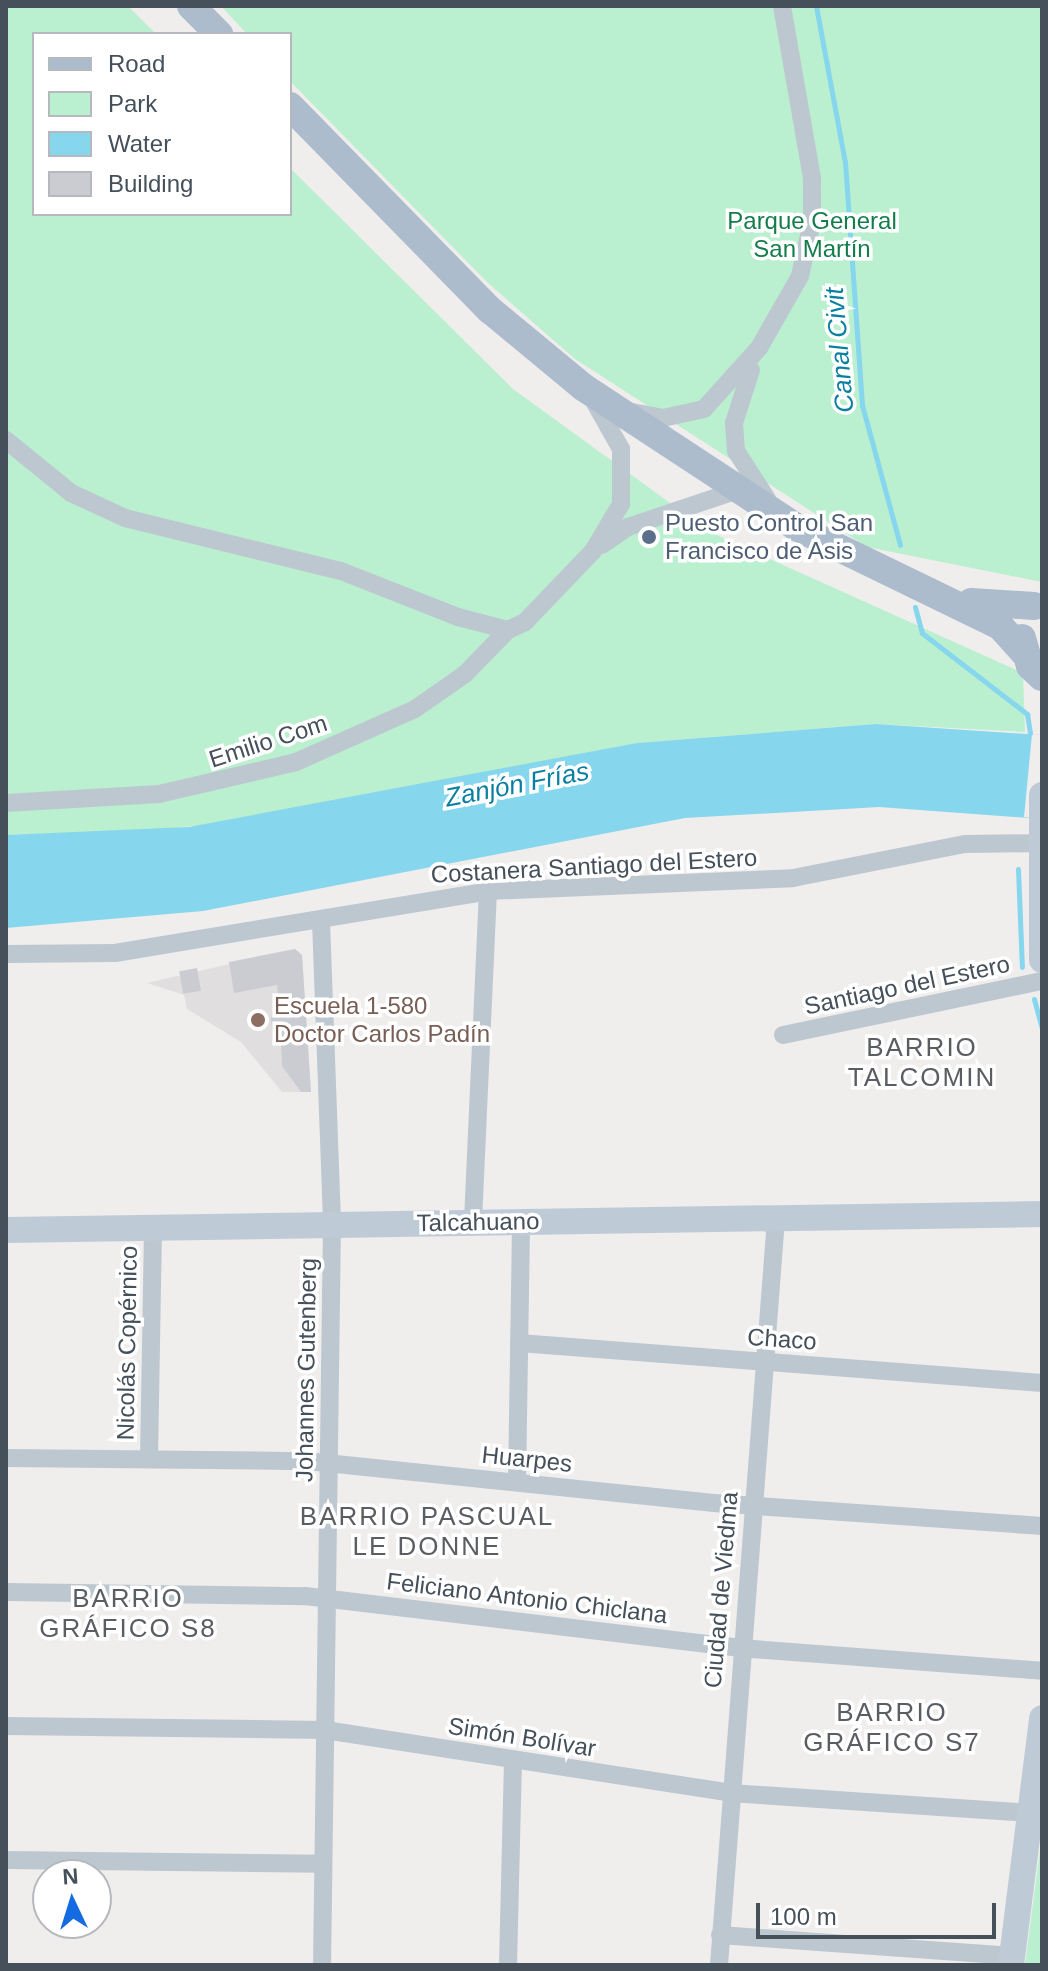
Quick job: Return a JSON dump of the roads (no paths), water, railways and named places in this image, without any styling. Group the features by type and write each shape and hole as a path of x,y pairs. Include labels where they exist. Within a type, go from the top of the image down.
{"main road":[{"path":"191,6 217,32"},
{"path":"292,108 490,310 583,387 735,491 796,527 1000,626 1037,671"},
{"path":"935,595 990,607 1038,603"},
{"path":"1037,671 1023,628 1038,603"}],"street":[{"path":"583,387 645,417 679,415 704,409 722,394 759,348 800,276 813,211 782,6"},
{"path":"759,348 734,423 736,451 754,485 796,527"},
{"path":"583,387 617,434 625,468 621,504 593,551"},
{"path":"6,440 71,493 125,518 341,571 458,617 508,630"},
{"path":"593,551 628,527 735,491"},
{"name":"Emilio Com","path":"6,803 159,794 296,762 415,709 465,674 508,630 525,622 593,551"},
{"path":"1040,825 1042,960"},
{"name":"Costanera Santiago del Estero","path":"6,954 115,953 488,891 793,878 965,844 1040,825"},
{"path":"473,1221 488,891"},
{"name":"Johannes Gutenberg","path":"321,921 332,1224 322,1965"},
{"name":"Santiago del Estero","path":"783,1035 1042,981"},
{"name":"Talcahuano","path":"6,1230 473,1221 951,1218 1042,1214"},
{"name":"Talcahuano","path":"951,1218 1042,1224"},
{"name":"Ciudad de Viedma","path":"719,1965 749,1505 766,1363 776,1219"},
{"path":"517,1482 521,1221"},
{"name":"Nicolás Copérnico","path":"149,1459 153,1227"},
{"name":"Chaco","path":"519,1343 1042,1383"},
{"name":"Huarpes","path":"6,1458 329,1463 749,1505 1042,1526"},
{"name":"Feliciano Antonio Chiclana","path":"6,1592 327,1598 739,1648 1042,1671"},
{"path":"720,1935 1012,1960 1042,1718"},
{"name":"Simón Bolívar","path":"6,1726 325,1730 730,1793 1030,1813"},
{"path":"508,1965 513,1760"},
{"path":"6,1860 323,1864"}],"water":[{"name":"Zanjón Frías","path":"876,724 1042,735 1042,819 879,807 685,818 203,911 6,928 6,835 189,827 637,743"}],"waterway":[{"name":"Canal Civit","path":"816,6 845,162 862,405 900,545"},
{"name":"Canal Civit","path":"915,607 922,633 1027,714 1030,733"},
{"name":"Canal Civit","path":"1018,869 1022,967"},
{"name":"Canal Civit","path":"1034,999 1042,1028"}],"place":[{"name":"Puesto Control San Francisco de Asis","path":"649,537"},
{"name":"Escuela 1-580 Doctor Carlos Padín","path":"258,1020"}],"district":[{"name":"BARRIO TALCOMIN","path":"922,1063"},
{"name":"BARRIO PASCUAL LE DONNE","path":"427,1532"},
{"name":"BARRIO GRÁFICO S8","path":"128,1614"},
{"name":"BARRIO GRÁFICO S7","path":"892,1728"}],"park label":[{"name":"Parque General San Martín","path":"812,235"}]}
